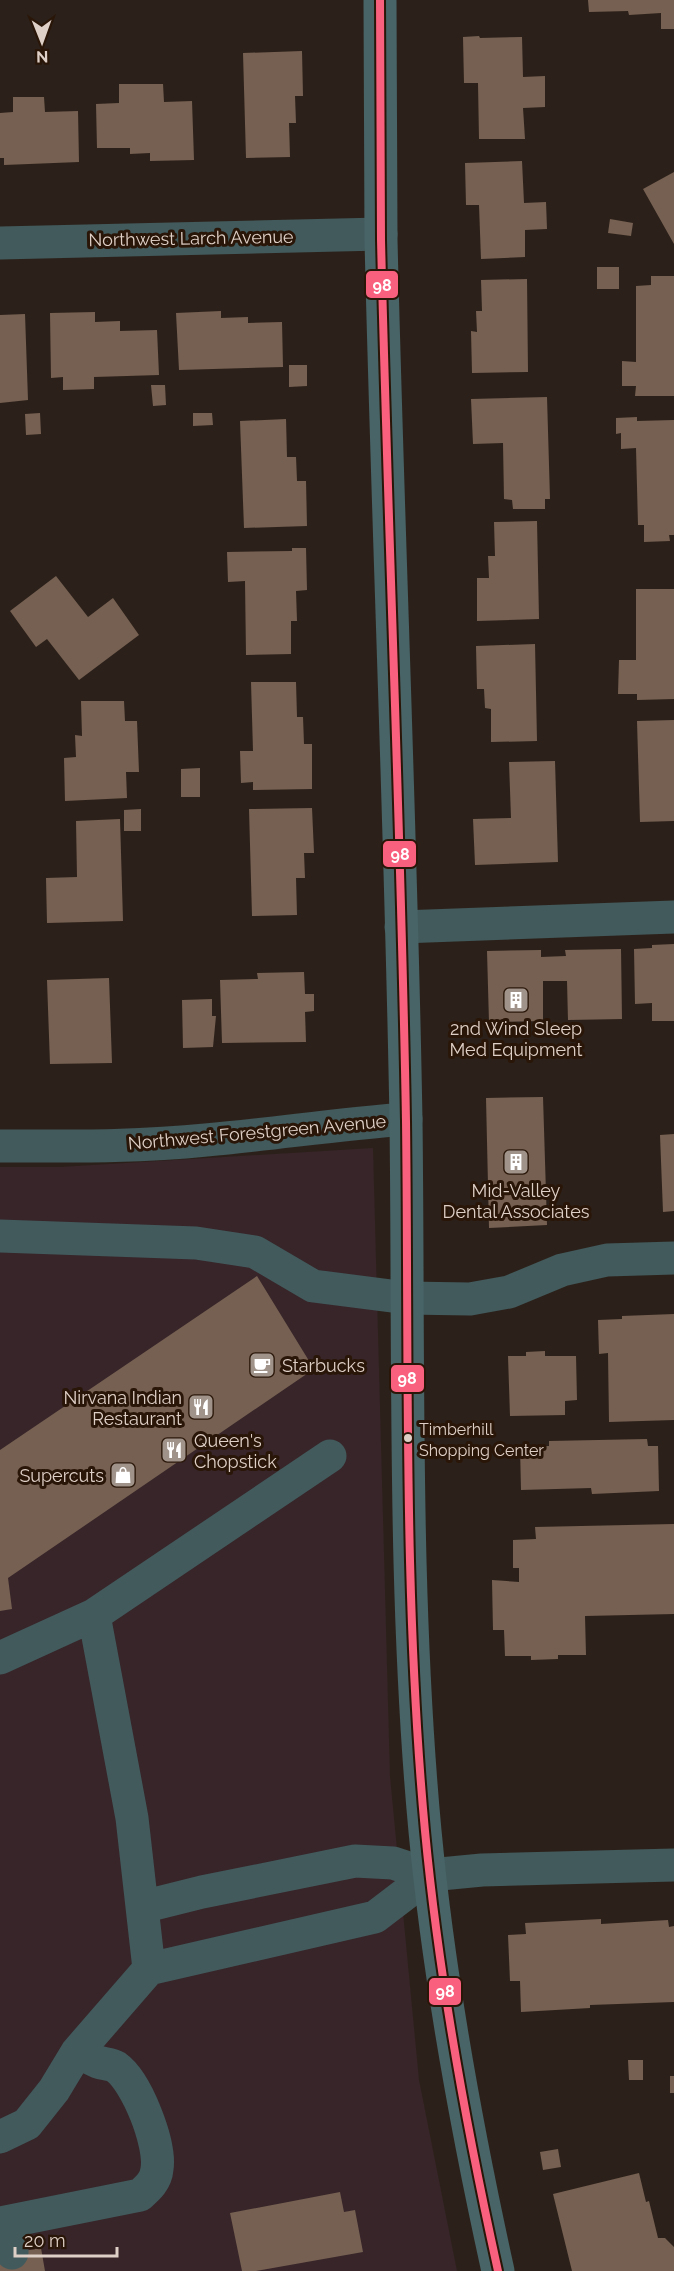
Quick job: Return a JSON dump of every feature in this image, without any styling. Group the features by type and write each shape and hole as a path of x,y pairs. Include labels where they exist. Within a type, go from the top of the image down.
{"main road":[{"path":"380,0 381,234 406,1119 411,1597 430,1875 450,2024 477,2179 498,2271"}],"street":[{"name":"Northwest Larch Avenue","path":"0,243 381,234"},
{"path":"400,927 674,917"},
{"name":"Northwest Forestgreen Avenue","path":"0,1146 203,1140 406,1119"},
{"path":"0,1236 196,1243 255,1252 313,1286 407,1298 470,1299 509,1292 562,1270 607,1260 674,1258"},
{"path":"0,1658 94,1615 330,1456"},
{"path":"94,1615 132,1818 150,1969"},
{"path":"142,1907 202,1892 355,1861 393,1863 430,1875 482,1870 674,1865"},
{"path":"0,2137 27,2124 54,2090 76,2052 150,1969 375,1917 430,1875"},
{"path":"12,2253 6,2222 140,2195 152,2184 158,2168 153,2136 145,2109 130,2082 115,2066 76,2052"}],"shaded area":[{"name":"Timberhill Shopping Center","path":"373,1148 390,1776 419,2080 457,2271 0,2271 0,1167 60,1167"}],"building":[{"path":"588,0 674,0 674,29 661,29 661,13 629,15 628,11 589,12"},
{"path":"479,36 480,38 522,37 523,77 545,76 545,107 523,108 525,139 479,139 478,83 464,83 463,37"},
{"path":"302,51 303,96 295,96 296,123 289,123 290,157 246,158 243,53"},
{"path":"119,84 163,84 164,102 192,101 194,160 150,161 150,153 130,154 130,148 97,148 96,104 119,103"},
{"path":"13,97 44,97 45,112 78,111 79,162 4,165 4,158 0,158 0,113 13,112"},
{"path":"522,161 524,203 546,202 547,229 525,230 525,257 481,259 479,205 466,205 465,163"},
{"path":"674,172 674,244 643,189"},
{"path":"610,219 633,223 631,236 608,233"},
{"path":"597,267 619,267 619,289 597,289"},
{"path":"651,276 674,276 674,396 635,396 636,386 622,386 622,361 636,362 636,286 651,285"},
{"path":"527,279 528,372 472,373 471,331 477,332 476,311 482,311 481,280"},
{"path":"221,311 221,318 248,317 248,323 282,322 283,367 179,370 176,313"},
{"path":"95,312 95,322 120,321 120,331 157,330 159,375 94,377 94,389 63,390 63,377 51,378 50,313"},
{"path":"25,314 28,400 0,403 0,315"},
{"path":"289,365 307,365 307,386 289,387"},
{"path":"151,385 165,385 166,405 153,406"},
{"path":"547,397 550,499 545,499 545,509 513,509 512,500 504,499 503,443 473,444 471,399"},
{"path":"40,413 41,434 26,435 25,414"},
{"path":"193,413 212,413 213,425 193,426"},
{"path":"637,417 637,421 674,420 674,535 669,535 670,541 644,542 644,525 638,525 636,448 621,449 621,433 616,434 616,418"},
{"path":"286,419 287,457 296,457 297,481 306,481 307,526 244,528 240,421"},
{"path":"537,521 539,619 477,621 477,578 489,578 488,556 495,556 494,522"},
{"path":"292,548 306,548 307,590 296,591 297,621 291,621 291,654 246,655 245,581 228,582 227,552 292,551"},
{"path":"56,576 88,617 113,598 139,635 79,680 47,639 36,647 10,611"},
{"path":"636,589 674,589 674,699 637,700 637,694 618,694 619,660 636,660"},
{"path":"535,644 537,741 491,742 491,709 485,708 484,689 477,689 476,646"},
{"path":"251,682 296,682 297,717 303,717 304,744 312,744 312,789 253,790 253,782 241,783 240,751 253,751"},
{"path":"81,701 124,701 125,721 137,721 139,772 126,772 127,798 65,801 64,758 76,757 75,735 82,736"},
{"path":"674,720 674,821 640,822 637,721"},
{"path":"555,761 558,862 475,865 473,819 511,818 509,762"},
{"path":"200,768 200,797 181,797 181,769"},
{"path":"312,808 314,853 304,853 305,878 296,878 297,915 252,916 249,809"},
{"path":"141,809 141,831 124,831 124,810"},
{"path":"120,819 123,921 47,923 46,878 77,877 76,821"},
{"path":"674,944 674,1021 652,1021 652,1003 635,1004 634,949"},
{"name":"2nd Wind Sleep Med Equipment","path":"621,949 622,1019 568,1020 567,981 543,981 543,1021 489,1022 487,951 541,950 541,957 566,956 565,950"},
{"path":"304,972 305,994 314,994 314,1011 305,1012 306,1042 222,1043 220,980 258,979 257,973"},
{"path":"109,978 112,1063 50,1064 47,980"},
{"path":"212,999 212,1016 216,1016 213,1047 183,1048 182,1000"},
{"name":"Mid-Valley Dental Associates","path":"543,1097 547,1225 489,1228 486,1098"},
{"path":"674,1134 674,1211 663,1212 660,1135"},
{"path":"257,1276 314,1369 8,1578 12,1609 0,1611 0,1450"},
{"path":"674,1314 674,1420 609,1422 608,1353 599,1354 598,1320 622,1319 622,1316"},
{"path":"545,1351 545,1356 576,1356 577,1400 565,1401 565,1415 510,1416 508,1356 526,1356 526,1352"},
{"path":"647,1439 648,1446 658,1446 659,1491 592,1494 591,1488 521,1490 520,1447 549,1446 549,1441"},
{"path":"674,1524 674,1614 585,1616 586,1655 558,1655 558,1659 531,1660 531,1656 505,1656 504,1630 493,1630 492,1580 519,1582 519,1568 513,1568 513,1540 536,1539 535,1527"},
{"path":"601,1919 601,1924 668,1920 669,1927 674,1926 674,2002 590,2005 590,2008 521,2012 520,1981 510,1981 508,1935 526,1934 525,1923"},
{"path":"628,2060 643,2060 643,2080 629,2080"},
{"path":"670,2076 674,2076 674,2093 670,2093"},
{"path":"558,2149 561,2167 543,2170 540,2152"},
{"path":"639,2173 658,2238 665,2238 674,2247 674,2271 572,2271 553,2194"},
{"path":"340,2192 344,2212 355,2210 363,2252 256,2271 242,2271 230,2213"},
{"path":"41,2248 45,2271 0,2271 0,2255"}],"transit line":[{"name":"98","path":"380,0 381,240 404,1011 408,1476 413,1654 425,1831 438,1942 475,2162 498,2271"}],"place":[{"name":"2nd Wind Sleep Med Equipment","path":"516,1000"},
{"name":"Mid-Valley Dental Associates","path":"516,1162"},
{"name":"Starbucks","path":"262,1365"},
{"name":"Nirvana Indian Restaurant","path":"201,1407"},
{"name":"Timberhill Shopping Center","path":"408,1438"},
{"name":"Queen's Chopstick","path":"174,1450"},
{"name":"Supercuts","path":"123,1475"}]}
